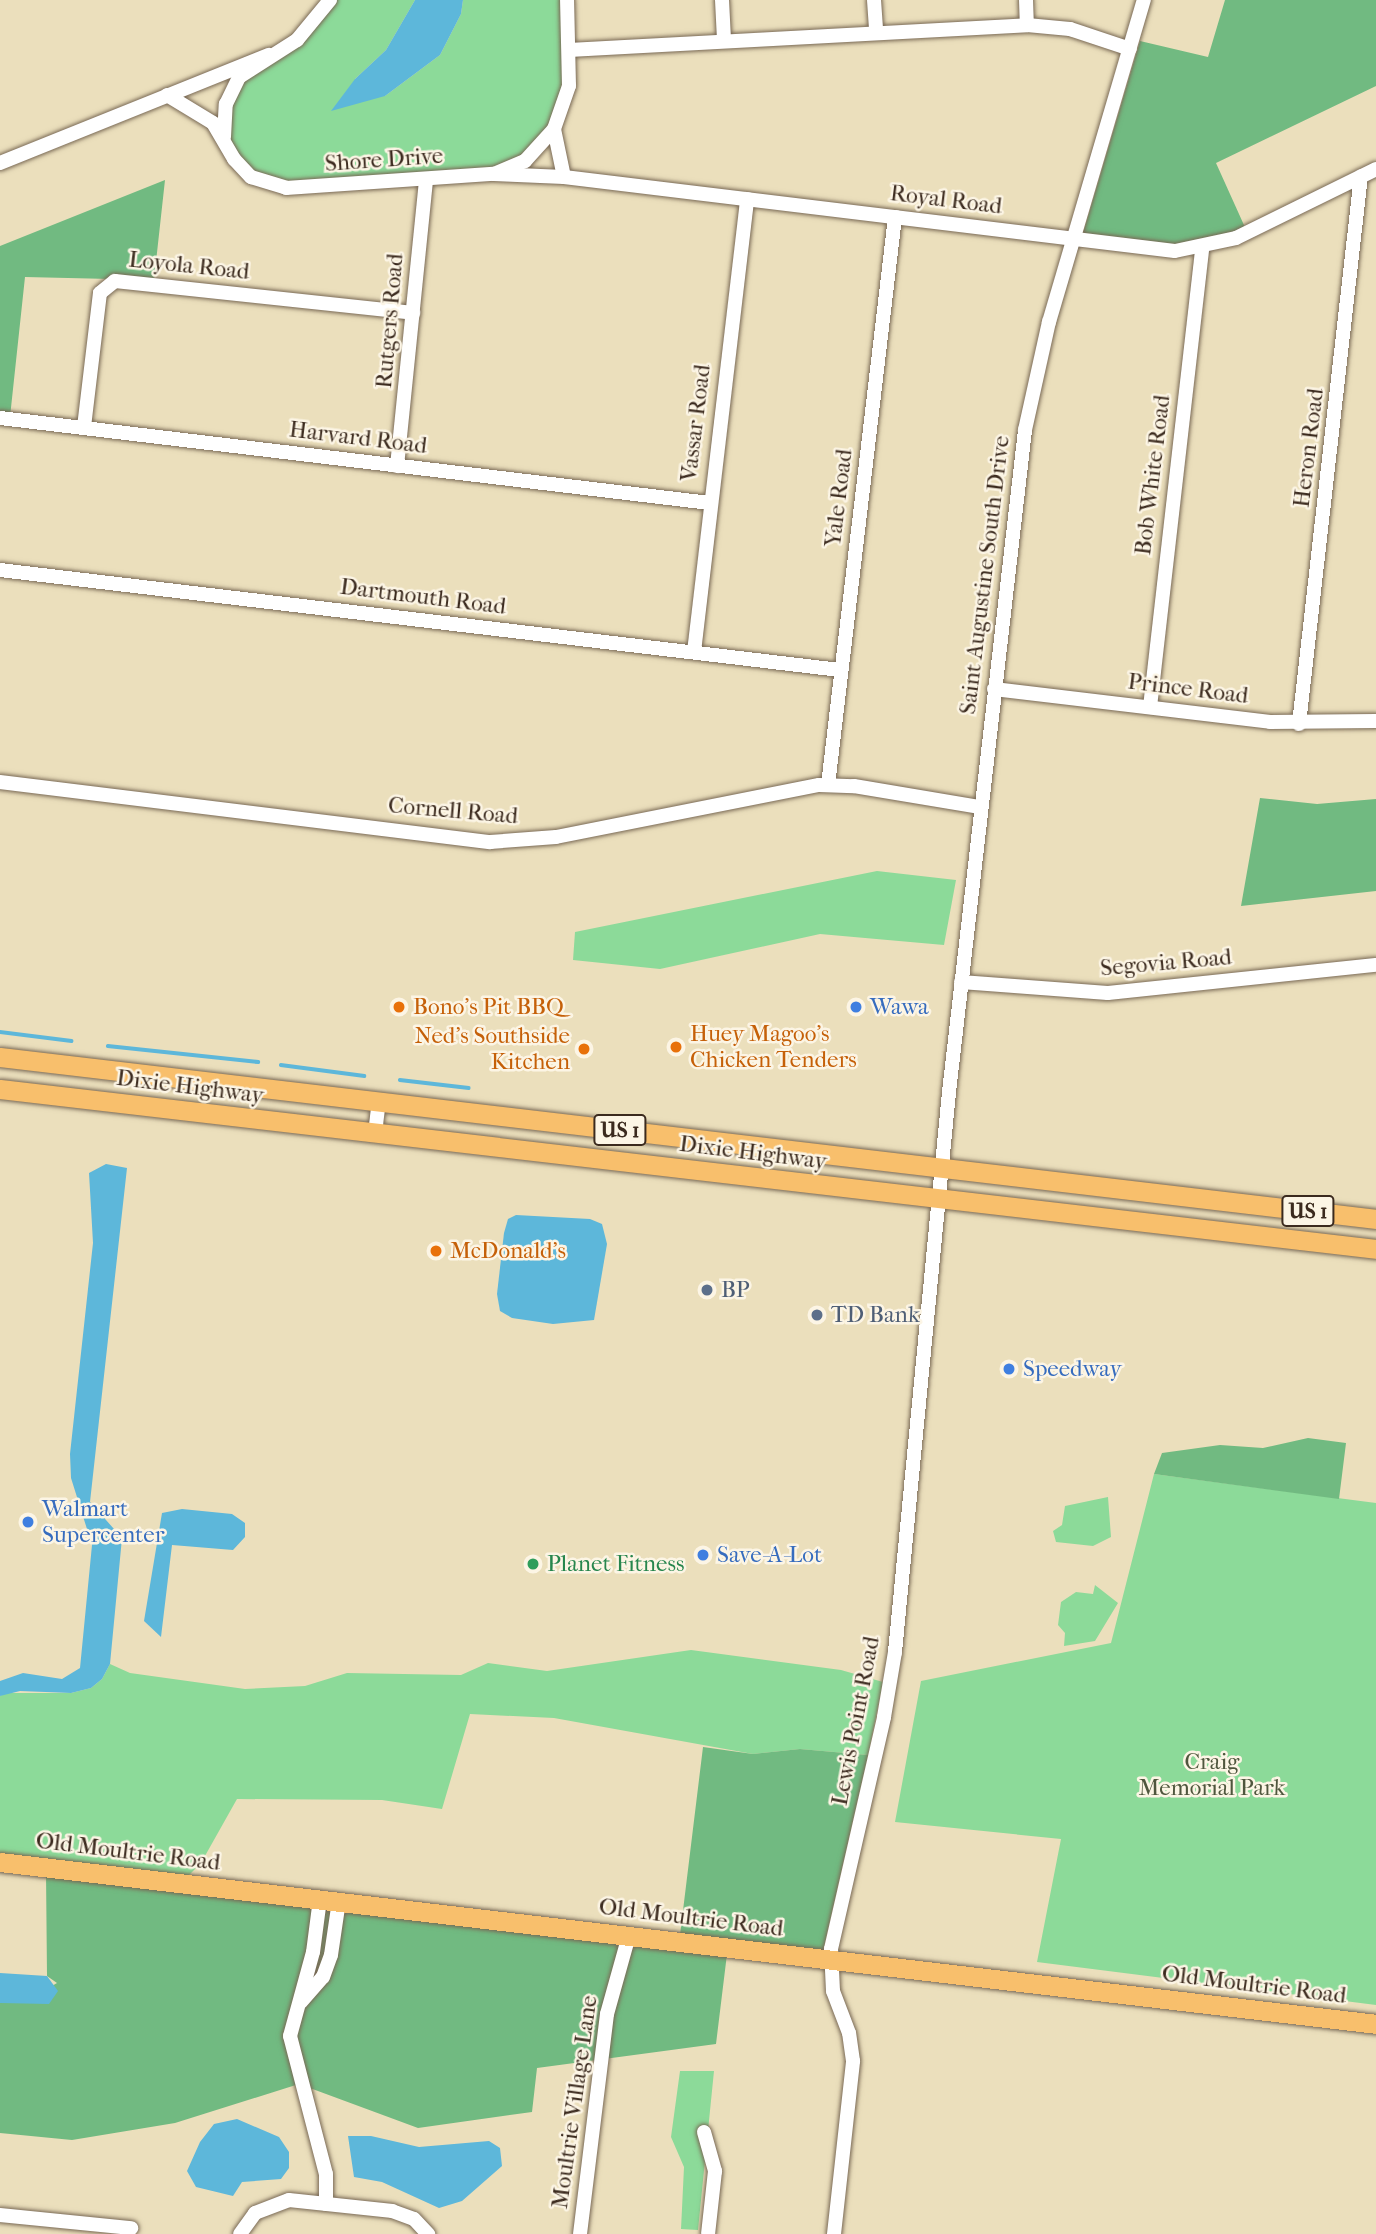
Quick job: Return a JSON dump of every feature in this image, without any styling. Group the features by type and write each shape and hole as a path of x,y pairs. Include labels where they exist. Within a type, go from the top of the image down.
{"main road":[{"name":"Dixie Highway","path":"0,1057 1376,1219"},
{"name":"Dixie Highway","path":"0,1089 1376,1249"},
{"name":"Old Moultrie Road","path":"0,1861 1376,2024"}],"street":[{"path":"224,137 222,121 231,90 249,67 297,40 330,0"},
{"name":"Shore Drive","path":"167,95 199,111 224,137 242,169 277,187 494,174 525,161 554,129 569,86 567,0"},
{"path":"722,0 724,40"},
{"path":"874,0 876,30"},
{"path":"1026,0 1027,25"},
{"name":"Saint Augustine South Drive","path":"942,1168 1025,430 1049,322 1144,0"},
{"path":"569,50 876,30 1027,25 1070,29 1130,49"},
{"path":"0,163 269,55"},
{"path":"554,129 564,177"},
{"name":"Royal Road","path":"494,174 564,177 1162,250 1202,248 1236,238 1376,169"},
{"name":"Heron Road","path":"1299,724 1361,176"},
{"name":"Rutgers Road","path":"397,466 426,180"},
{"name":"Vassar Road","path":"694,652 747,199"},
{"name":"Yale Road","path":"828,785 895,217"},
{"name":"Bob White Road","path":"1150,706 1202,248"},
{"name":"Loyola Road","path":"84,427 100,293 115,281 413,313"},
{"name":"Harvard Road","path":"0,418 710,503"},
{"name":"Dartmouth Road","path":"0,570 840,670"},
{"name":"Prince Road","path":"994,689 1299,724 1376,721"},
{"name":"Cornell Road","path":"0,782 490,842 555,837 796,787 828,785 981,807"},
{"name":"Segovia Road","path":"961,982 1108,993 1376,965"},
{"path":"375,1133 379,1102"},
{"name":"Lewis Point Road","path":"834,2234 853,2061 849,2034 833,1991 830,1958 835,1919 884,1717 895,1652 942,1168"},
{"path":"326,2204 326,2174 290,2036 300,2003 323,1977 331,1955 330,1900"},
{"name":"Moultrie Village Lane","path":"580,2234 607,2014 629,1935"},
{"path":"704,2132 715,2171 708,2234"},
{"path":"240,2234 243,2223 268,2205 289,2200 392,2211 414,2218 428,2234"},
{"path":"0,2215 131,2228"}],"green space":[{"path":"323,0 415,0 386,50 355,79 385,96 440,55 461,14 463,0 568,0 570,24 556,126 514,169 269,186 231,153 229,106 250,72 287,50"},
{"path":"1225,0 1376,0 1376,86 1216,163 1248,234 1200,251 1081,240 1140,41 1208,57"},
{"path":"165,180 154,280 25,277 10,417 0,415 0,246"},
{"path":"1260,798 1317,804 1376,799 1376,891 1241,906"},
{"path":"877,871 956,880 944,945 820,934 660,969 573,960 575,932"},
{"path":"1308,1438 1346,1443 1339,1499 1154,1474 1162,1453 1220,1445 1263,1448"},
{"name":"Craig Memorial Park","path":"1154,1474 1376,1503 1376,2005 1037,1962 1061,1839 895,1822 921,1681 1111,1643"},
{"path":"1108,1497 1111,1537 1093,1546 1056,1542 1053,1531 1062,1525 1065,1506"},
{"path":"1095,1585 1118,1603 1095,1641 1064,1646 1065,1633 1058,1625 1061,1602 1076,1592 1093,1594"},
{"path":"691,1650 841,1670 883,1682 868,1755 800,1749 753,1754 554,1718 470,1714 442,1809 382,1800 237,1799 201,1863 187,1877 0,1855 0,1696 5,1693 71,1693 91,1688 102,1679 110,1664 130,1673 245,1689 305,1686 347,1673 461,1675 488,1663 547,1671"},
{"path":"703,1747 753,1754 800,1749 868,1755 823,1951 680,1935"},
{"path":"46,1873 727,1954 716,2044 537,2068 532,2112 418,2128 299,2084 175,2123 72,2140 0,2133 0,2003 23,2003 57,1983 47,1976"},
{"path":"680,2071 714,2071 698,2230 681,2229 684,2167 671,2137"}],"water":[{"path":"415,0 463,0 461,14 440,55 385,96 331,111 355,79 386,50"},
{"path":"106,1164 127,1168 90,1502 122,1538 110,1664 102,1679 91,1688 71,1693 20,1691 0,1696 0,1681 23,1673 62,1679 80,1668 92,1545 71,1478 70,1454 93,1243 89,1173"},
{"path":"516,1215 590,1219 602,1224 607,1244 594,1320 553,1324 512,1318 500,1311 497,1294 504,1233 508,1219"},
{"path":"182,1509 232,1514 245,1523 245,1537 233,1550 172,1545 161,1637 144,1621 162,1513"},
{"path":"0,1973 47,1976 58,1991 49,2004 0,2003"},
{"path":"237,2119 279,2137 289,2152 289,2168 281,2179 242,2182 233,2196 196,2187 187,2171 200,2142 214,2124"},
{"path":"348,2136 371,2136 419,2147 489,2141 500,2148 502,2166 462,2201 439,2208 382,2182 354,2177"}],"waterway":[{"path":"0,1032 71,1041"},
{"path":"108,1046 258,1062"},
{"path":"281,1065 364,1076"},
{"path":"400,1080 469,1088"}],"place":[{"name":"Bono's Pit BBQ","path":"399,1007"},
{"name":"Wawa","path":"856,1007"},
{"name":"Huey Magoo's Chicken Tenders","path":"676,1047"},
{"name":"Ned's Southside Kitchen","path":"584,1049"},
{"name":"McDonald's","path":"436,1251"},
{"name":"BP","path":"707,1290"},
{"name":"TD Bank","path":"817,1315"},
{"name":"Speedway","path":"1009,1369"},
{"name":"Walmart Supercenter","path":"28,1522"},
{"name":"Save-A-Lot","path":"703,1555"},
{"name":"Planet Fitness","path":"533,1564"}]}
